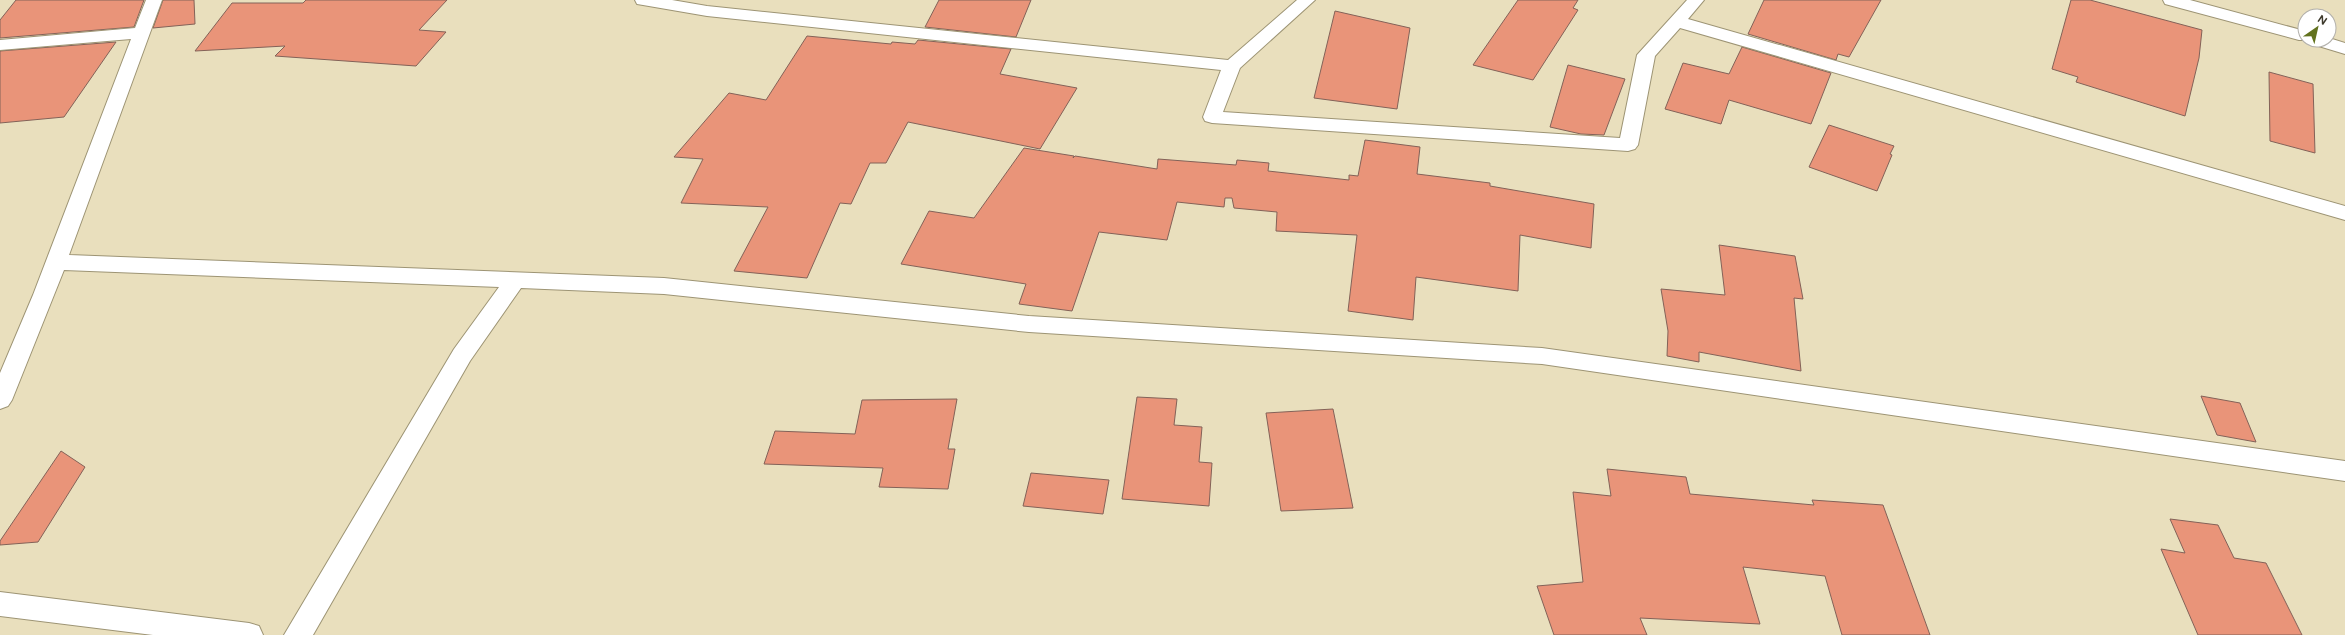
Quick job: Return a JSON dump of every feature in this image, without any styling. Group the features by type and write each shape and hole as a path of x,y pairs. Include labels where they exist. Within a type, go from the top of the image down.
{"street":[{"path":"0,400 56,262 154,0"},
{"path":"643,0 707,11 1232,66"},
{"path":"1307,0 1232,66 1212,117 1628,146 1646,55 1696,0"},
{"path":"2171,0 2297,34"},
{"path":"1676,21 2345,213"},
{"path":"0,45 141,33"},
{"path":"56,262 664,286 1028,324 1542,356 2345,471"},
{"path":"298,635 462,355 515,280"},
{"path":"0,604 249,635"}],"building":[{"path":"16,0 144,0 134,27 0,38 0,20"},
{"path":"163,0 194,0 195,24 153,28"},
{"path":"306,0 447,0 419,30 446,32 416,66 275,56 285,46 195,51 232,3 303,3"},
{"path":"939,0 1031,0 1016,37 925,27"},
{"path":"1518,0 1578,0 1573,8 1578,10 1533,80 1473,65"},
{"path":"1764,0 1881,0 1849,57 1838,54 1836,60 1748,34"},
{"path":"2071,0 2090,0 2202,30 2199,58 2185,116 2076,82 2078,77 2052,69"},
{"path":"1335,11 1410,28 1397,109 1314,98"},
{"path":"807,36 891,44 892,42 915,44 918,40 1011,49 1000,74 1077,88 1040,149 908,122 886,163 870,163 851,204 840,203 807,278 734,271 768,207 681,203 703,159 674,157 729,93 766,100"},
{"path":"116,42 64,117 0,123 0,51"},
{"path":"1742,47 1831,73 1811,124 1729,100 1721,124 1665,109 1683,63 1729,74"},
{"path":"1568,65 1625,79 1604,135 1581,134 1550,127"},
{"path":"2269,72 2313,84 2315,153 2270,141"},
{"path":"1829,125 1894,146 1890,154 1892,155 1877,191 1809,167"},
{"path":"1365,140 1420,147 1417,174 1490,183 1490,186 1594,204 1591,248 1520,235 1518,291 1416,277 1413,320 1348,311 1357,235 1276,231 1277,212 1234,208 1232,198 1225,198 1224,207 1177,202 1167,240 1099,232 1072,311 1019,304 1026,284 901,264 929,211 974,218 1024,148 1074,156 1073,158 1075,156 1157,169 1158,159 1236,165 1237,160 1269,163 1268,171 1349,180 1349,175 1358,176"},
{"path":"1719,245 1795,256 1803,299 1794,298 1801,371 1699,352 1699,362 1667,356 1668,331 1661,289 1725,295"},
{"path":"2201,396 2240,403 2256,442 2217,435"},
{"path":"1137,397 1177,399 1174,425 1202,427 1199,462 1212,463 1209,506 1122,499"},
{"path":"957,399 948,449 955,449 948,489 879,487 883,468 764,464 775,431 855,434 862,400"},
{"path":"1333,409 1353,508 1281,511 1266,413"},
{"path":"61,451 85,467 38,542 0,545 0,541"},
{"path":"1607,469 1686,477 1690,494 1814,505 1812,500 1883,505 1930,635 1842,635 1825,576 1743,567 1760,624 1640,618 1647,635 1554,635 1537,586 1583,582 1573,492 1611,496"},
{"path":"1031,473 1109,480 1103,514 1023,506"},
{"path":"2170,519 2218,525 2234,558 2266,563 2302,635 2198,635 2161,549 2185,553"}]}
